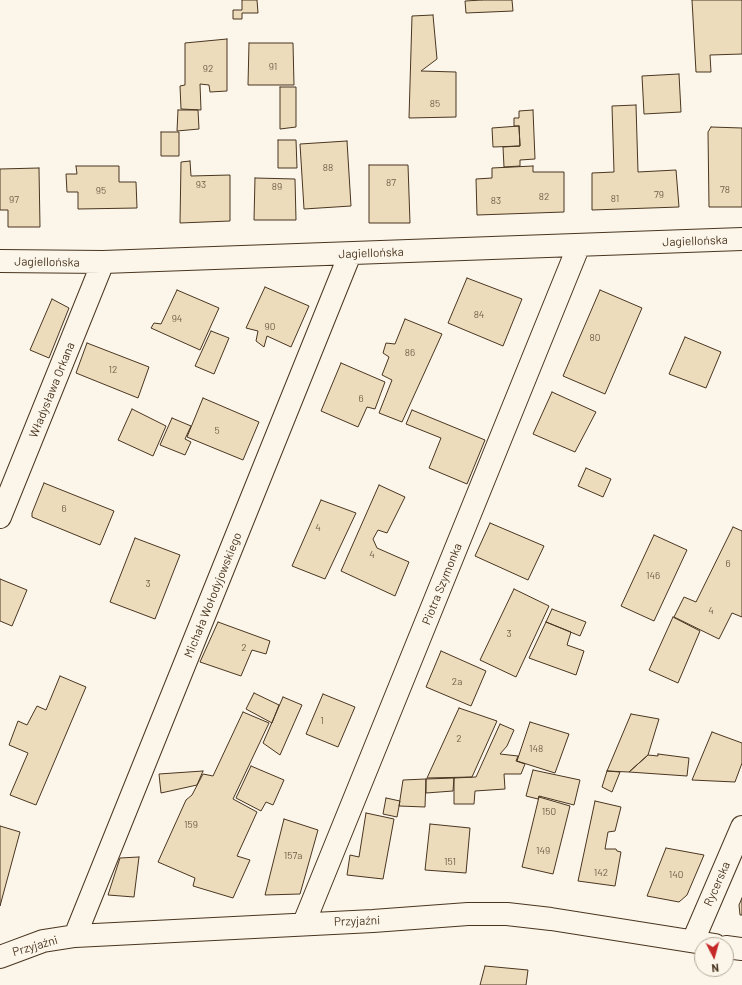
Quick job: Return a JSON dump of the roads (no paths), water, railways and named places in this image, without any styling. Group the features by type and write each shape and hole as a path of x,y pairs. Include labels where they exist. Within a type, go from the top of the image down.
{"street":[{"name":"Jagiellońska","path":"0,261 103,262 742,239"},
{"name":"Piotra Szymonka","path":"304,924 579,245"},
{"name":"Michała Wołodyjowskiego","path":"75,936 350,254"},
{"name":"Władysława Orkana","path":"0,517 103,262"},
{"name":"Rycerska","path":"693,941 742,827"},
{"name":"Przyjaźni","path":"0,957 42,941 75,936 373,921 468,914 507,914 693,941"}]}
